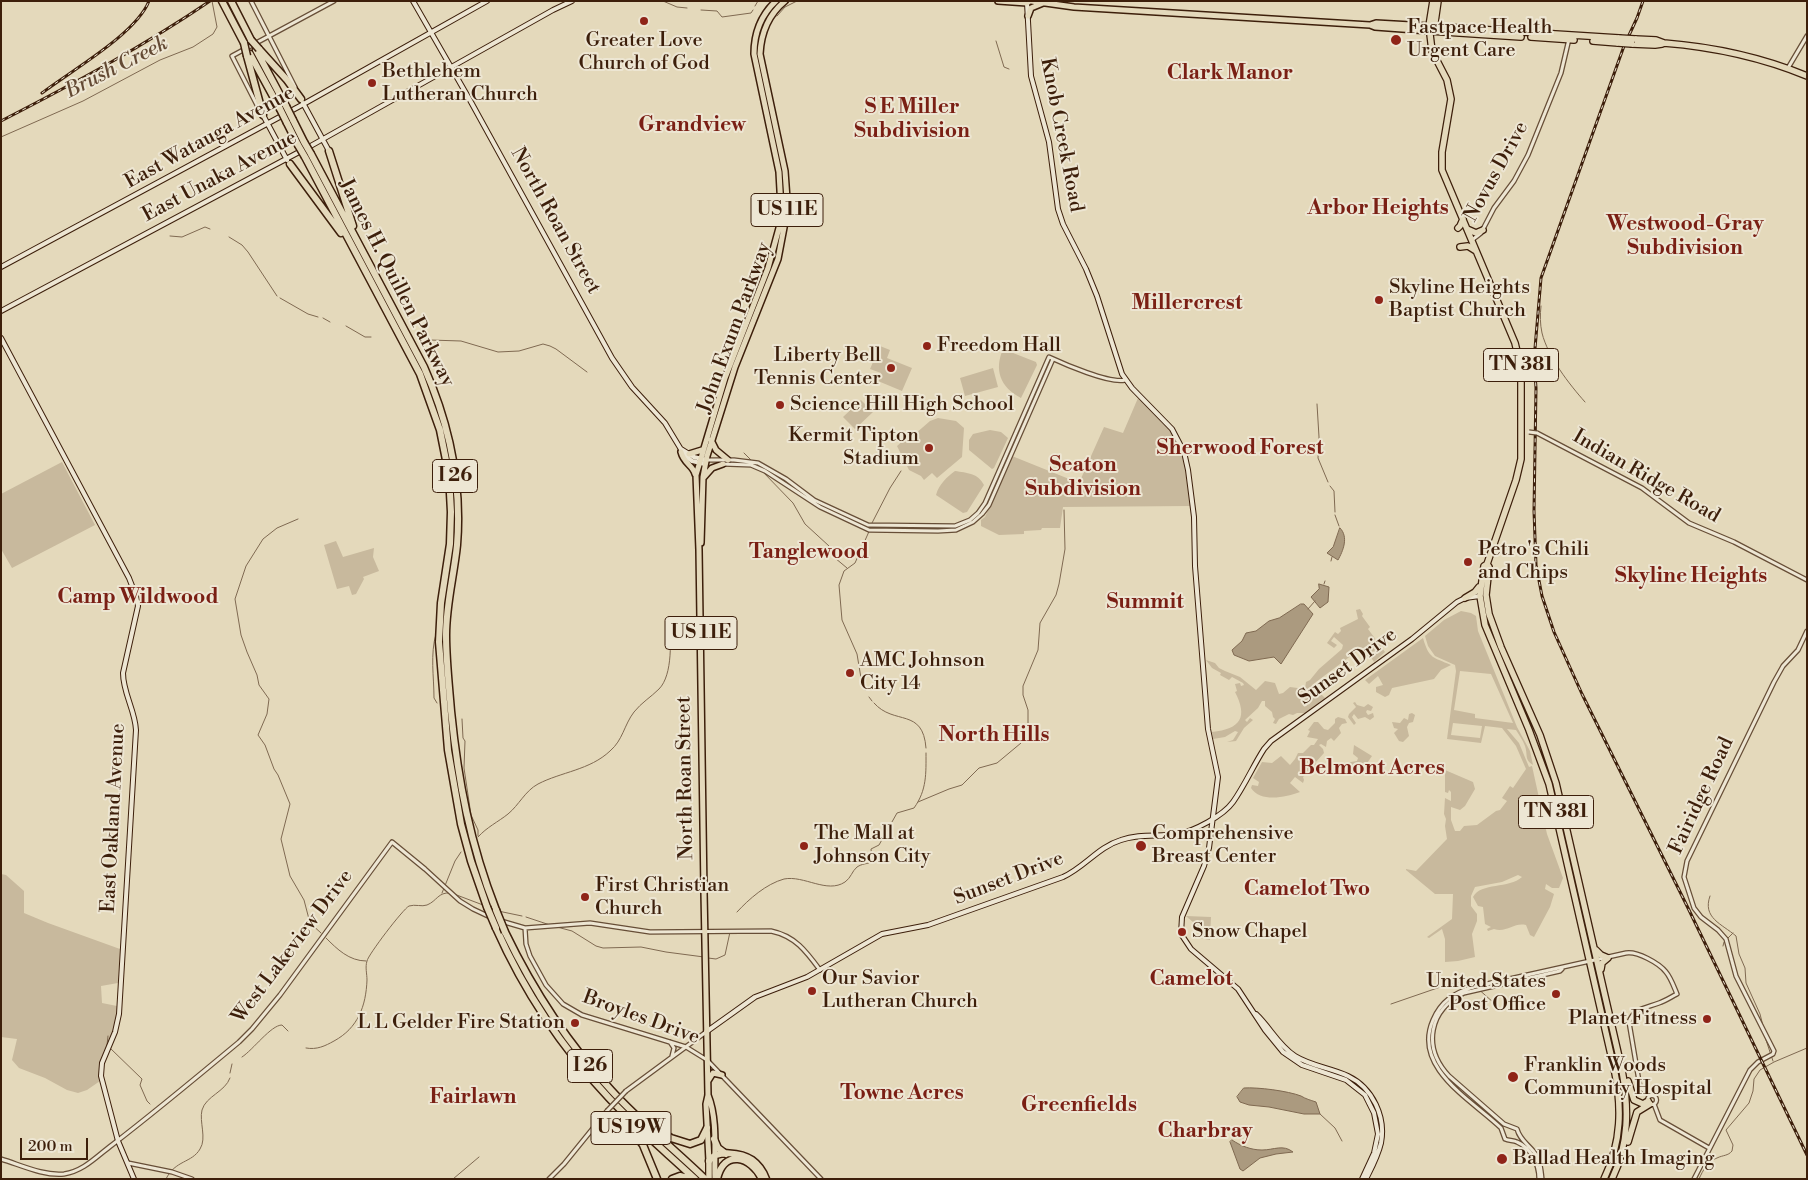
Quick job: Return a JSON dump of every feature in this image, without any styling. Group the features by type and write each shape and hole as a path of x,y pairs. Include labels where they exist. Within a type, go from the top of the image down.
{"highway":[{"path":"222,1 243,42 287,80 302,102"},
{"name":"James H. Quillen Parkway","path":"231,1 250,39 253,52 308,156 361,248 364,261 425,386 440,430 450,491 451,528 441,603 439,642 445,716 453,786 461,824 471,861 487,907 514,966 543,1014 574,1058 622,1111 695,1179"},
{"path":"1431,30 1433,1"},
{"path":"1431,30 1438,1"},
{"path":"1431,30 1619,41 1656,40 1664,43 1758,58 1807,76"},
{"name":"TN 381","path":"1431,30 1433,55 1447,80 1451,99 1442,152 1442,170 1519,353 1522,375 1521,459 1487,564 1484,566 1483,596 1487,633 1529,730 1549,784 1614,1068 1620,1104 1620,1126 1617,1144 1604,1179"},
{"path":"253,52 263,115"},
{"path":"329,151 358,242"},
{"name":"James H. Quillen Parkway","path":"308,156 350,244 364,261 430,382 441,410 452,454 458,512 456,553 448,600 446,633 451,711 460,786 482,875 505,932 531,982 552,1016 582,1058 611,1091 706,1178"},
{"path":"288,162 350,244"},
{"path":"1458,228 1463,219"},
{"path":"1467,229 1477,233 1483,230"},
{"path":"1460,246 1468,246 1476,251"},
{"name":"TN 381","path":"1487,564 1489,567 1483,596 1495,632 1540,735 1556,783 1618,1050 1626,1092 1627,1123 1624,1145 1613,1179"},
{"path":"1465,598 1477,591 1483,573"},
{"path":"1595,948 1599,953 1608,958 1602,963 1600,974"},
{"path":"1618,1050 1633,1097 1643,1104 1650,1101"},
{"name":"US 19W","path":"596,1083 637,1136 651,1162 657,1179"},
{"path":"611,1091 654,1128 677,1141 690,1144 697,1143 703,1138 707,1128"},
{"path":"1613,1179 1622,1161 1637,1112 1650,1101"},
{"path":"714,1139 720,1150 727,1154"},
{"path":"709,1161 714,1155 740,1155 752,1160 762,1169 766,1179"},
{"path":"716,1179 723,1164 728,1160 734,1159 750,1164 756,1169 762,1179"},
{"name":"North Roan Street","path":"706,1178 709,1161"},
{"path":"672,1179 680,1176 691,1179"}],"main road":[{"name":"North Roan Street","path":"413,1 432,32 612,358 632,387 665,423 681,450 689,459 702,462"},
{"name":"East Watauga Avenue","path":"1,267 268,124 302,102 487,1"},
{"name":"East Unaka Avenue","path":"1,311 288,162 451,67 572,1"},
{"name":"John Exum Parkway","path":"702,462 711,440 731,361 768,268 779,228 781,191 779,172 754,54 758,27 776,1"},
{"name":"John Exum Parkway","path":"702,462 703,449 776,265 785,230 787,199 785,171 760,54 766,24 774,11 785,1"},
{"path":"998,1 1370,25 1376,23 1431,30"},
{"name":"Knob Creek Road","path":"1029,2 1028,16 1032,76 1052,158 1058,209 1063,224 1086,269 1097,296 1125,380 1172,429 1184,452 1188,470 1194,517 1194,566 1208,729 1217,771 1217,789 1206,858 1182,917 1181,934 1188,947 1238,989 1284,1050"},
{"path":"1028,16 1031,8 1043,3"},
{"path":"302,102 329,151"},
{"path":"263,115 288,162"},
{"name":"East Oakland Avenue","path":"1,338 129,578 138,606 123,673 123,683 134,717 136,730 119,1014 115,1032 102,1063 101,1072 118,1141 134,1179"},
{"path":"703,480 712,468 726,462 716,450 711,440"},
{"path":"689,454 703,449"},
{"name":"North Roan Street","path":"681,450 702,462"},
{"path":"681,450 683,459 694,470 696,476"},
{"name":"North Roan Street","path":"702,462 696,476 700,550 704,931 708,1081 706,1104 709,1161"},
{"name":"North Roan Street","path":"700,550 702,535 702,462"},
{"path":"702,462 699,483 702,501"},
{"name":"Sunset Drive","path":"706,1032 760,994 807,977 882,934 928,925 1063,877 1099,851 1118,841 1137,836 1168,835 1190,831 1212,818 1233,802 1259,757 1271,741 1331,699 1465,598 1483,596"},
{"name":"Knob Creek Road","path":"1253,1011 1258,1022 1284,1050 1313,1066 1350,1077 1372,1099 1381,1123 1382,1138 1374,1163 1367,1177"},
{"path":"1258,1022 1268,1027 1269,1035"},
{"path":"708,1081 713,1072 722,1075"},
{"name":"Knob Creek Road","path":"1331,1072 1350,1082 1361,1092 1376,1112 1378,1126 1377,1141 1362,1179"},
{"path":"1350,1082 1359,1084 1361,1092"},
{"name":"North Roan Street","path":"708,1095 712,1104 716,1179"},
{"path":"1367,1177 1367,1167 1374,1163"}],"street":[{"path":"251,1 302,102"},
{"path":"263,115 232,56 334,1"},
{"path":"1788,68 1807,36"},
{"name":"Novus Drive","path":"1472,240 1479,236 1494,208 1519,172 1549,106 1564,64 1569,38"},
{"path":"702,462 744,460 758,463 814,500 868,525 947,527 970,520 985,503 1049,357 1073,368 1121,381 1125,380"},
{"path":"726,462 751,465 766,471 812,503 857,526 869,530 938,531 961,528 978,518 988,505 1053,359"},
{"name":"Indian Ridge Road","path":"1522,431 1537,433 1642,488 1689,522 1734,542 1807,580"},
{"name":"Fairidge Road","path":"1694,1179 1750,1070 1758,1062 1773,1054 1774,1051 1739,984 1726,939 1701,917 1694,908 1685,881 1684,870 1780,670 1798,650 1807,631"},
{"name":"West Lakeview Drive","path":"1,1159 46,1173 63,1174 87,1165 118,1141 239,1042 252,1029 280,995 392,842 466,906 503,922 525,928"},
{"path":"525,928 590,923 650,932 765,930 780,933 793,939 803,947 820,970"},
{"name":"Broyles Drive","path":"525,928 526,944 530,956 546,985 563,1004 582,1015 686,1047 707,1060 821,1179"},
{"path":"1541,1179 1532,1155 1518,1142 1506,1138 1499,1126 1446,1079 1439,1070 1431,1055 1429,1045 1432,1022 1444,1002 1461,991 1630,952 1639,954 1665,971 1677,994 1659,1003 1639,1009 1632,1016 1630,1022 1640,1087 1660,1120 1709,1148"},
{"path":"1541,1179 1539,1162 1536,1156 1518,1135 1515,1128 1501,1122 1442,1068 1436,1056 1433,1032 1436,1021 1446,1004 1464,992 1560,971 1563,968"},
{"name":"Sunset Drive","path":"549,1179 626,1091 706,1032"},
{"path":"670,1042 674,1048 672,1057"},
{"path":"1504,1132 1510,1127"},
{"path":"1512,1141 1518,1135"},
{"path":"128,1163 172,1172 192,1179"}],"shaded area":[{"name":"Liberty Bell Tennis Center","path":"880,346 890,350 887,358 912,368 902,391 878,381 881,373 870,369"},
{"path":"1003,349 1036,362 1037,365 1021,398 1008,389 1001,377 999,364"},
{"path":"993,368 998,387 965,396 960,378"},
{"path":"1138,398 1164,423 1176,440 1183,458 1190,506 1063,507 1060,528 1024,531 1024,534 999,535 981,526 981,520 985,517 1012,456 1079,483 1104,427 1123,433"},
{"path":"861,400 873,412 855,429 843,417"},
{"name":"Kermit Tipton Stadium","path":"938,418 956,421 964,428 962,457 937,478 932,473 924,480 921,476 909,470 897,446 905,439 907,441 930,421"},
{"path":"990,430 1001,432 1008,438 992,469 969,450 969,440 973,434"},
{"path":"62,462 95,525 12,568 1,549 1,494"},
{"path":"955,471 975,476 984,485 967,512 963,513 936,495 941,484"},
{"path":"1340,528 1345,540 1338,560 1327,553 1333,547"},
{"path":"336,541 343,557 374,548 373,557 379,571 363,577 364,579 356,594 352,595 349,586 337,589 324,545"},
{"path":"1319,584 1329,587 1328,602 1320,608 1311,597 1319,589"},
{"path":"1304,604 1313,614 1281,664 1274,657 1249,661 1234,655 1232,650 1242,641 1246,633 1256,631 1269,621 1279,618"},
{"path":"1360,609 1363,614 1362,616 1370,627 1368,629 1385,652 1374,662 1370,656 1368,657 1360,649 1312,685 1325,698 1305,713 1289,714 1279,719 1276,724 1273,723 1275,719 1272,712 1265,706 1265,701 1262,701 1258,708 1245,720 1247,722 1250,718 1253,720 1244,728 1236,741 1227,742 1233,740 1238,732 1235,731 1225,737 1213,739 1212,732 1230,728 1239,720 1241,708 1235,692 1237,691 1235,684 1240,683 1241,686 1244,685 1232,677 1229,680 1220,675 1221,673 1212,668 1206,660 1240,677 1256,690 1265,681 1275,683 1279,694 1290,687 1305,689 1306,682 1342,649 1343,645 1334,637 1331,641 1337,645 1334,648 1327,643 1335,632 1338,634 1341,631 1340,628 1358,619 1356,610"},
{"path":"1461,611 1476,616 1478,631 1517,727 1530,751 1533,765 1527,759 1526,749 1516,730 1507,729 1519,743 1529,767 1532,766 1547,834 1563,878 1559,888 1552,888 1546,884 1545,889 1554,894 1550,907 1534,937 1530,935 1526,925 1522,924 1503,930 1494,929 1488,931 1487,929 1491,927 1485,924 1483,907 1478,906 1473,897 1482,889 1510,883 1522,877 1518,875 1502,882 1475,887 1471,896 1471,906 1477,914 1477,921 1472,934 1475,957 1445,962 1445,939 1442,929 1429,938 1427,937 1452,919 1453,894 1435,894 1406,869 1416,871 1447,839 1444,814 1445,798 1451,801 1451,792 1449,790 1448,793 1445,792 1445,770 1473,782 1475,789 1465,806 1460,810 1451,807 1451,820 1455,831 1460,831 1464,826 1477,825 1500,810 1507,801 1502,798 1510,786 1513,788 1526,769 1516,746 1502,728 1485,726 1481,743 1447,739 1456,671 1455,665 1435,656 1428,646 1425,636 1444,620","holes":["1460,671 1491,674 1513,723 1475,718 1475,714 1454,710","1453,723 1482,726 1480,738 1451,735"]},
{"path":"1423,638 1427,650 1432,656 1451,665 1441,670 1434,679 1392,688 1389,695 1385,697 1376,692 1376,687 1383,685 1378,676 1369,684 1365,680"},
{"path":"1355,702 1357,705 1364,707 1368,704 1373,707 1371,711 1367,710 1366,712 1368,715 1373,713 1374,717 1370,720 1365,717 1358,719 1354,714 1352,717 1356,723 1354,725 1348,717 1356,707 1353,703"},
{"path":"1409,714 1415,715 1413,722 1409,723 1407,727 1409,736 1403,742 1399,741 1394,733 1398,729 1394,728 1392,722 1400,723 1404,718 1408,720"},
{"path":"1338,717 1345,719 1347,723 1342,724 1339,728 1341,733 1334,741 1331,738 1327,741 1326,747 1321,744 1319,745 1324,753 1315,763 1319,766 1312,773 1309,771 1303,777 1303,783 1295,777 1290,783 1300,792 1274,798 1255,793 1251,788 1252,785 1258,786 1259,782 1253,778 1262,762 1272,763 1281,756 1290,765 1298,753 1303,753 1311,745 1314,745 1318,739 1307,737 1310,731 1308,730 1314,722 1318,722 1324,729 1328,730"},
{"path":"1354,745 1372,756 1363,769 1358,765 1354,766 1353,774 1350,774 1345,763 1357,761 1358,758 1353,754"},
{"path":"1,874 6,875 24,891 24,913 120,949 118,983 101,986 102,1003 117,1006 115,1025 102,1061 100,1081 87,1090 78,1093 67,1090 45,1078 19,1068 12,1060 17,1039 1,1037"},
{"path":"1186,916 1211,917 1210,940 1200,938 1200,930"},
{"path":"1244,1088 1289,1092 1301,1096 1316,1102 1320,1114 1304,1114 1240,1102 1237,1097"},
{"path":"1232,1140 1254,1149 1286,1148 1293,1152 1260,1158 1243,1171 1240,1169 1230,1142"}],"waterway":[{"name":"Brush Creek","path":"1,137 83,101 160,60 193,47 213,34 217,27 212,1"},
{"path":"663,1 677,7 687,8"},
{"path":"755,6 758,1"},
{"path":"777,16 785,7 797,1"},
{"path":"701,10 717,11 722,17 751,13 753,10"},
{"path":"996,41 1004,67 1009,69"},
{"path":"170,236 182,237 205,227 210,229"},
{"path":"229,237 242,245 248,252 277,296"},
{"path":"280,298 308,314 318,317"},
{"path":"1541,306 1541,330 1549,351 1566,379 1585,402"},
{"path":"323,318 330,322"},
{"path":"346,326 365,337 371,337"},
{"path":"430,340 461,341 498,352 519,351 543,344 556,349 587,372"},
{"path":"1317,404 1318,458 1328,482"},
{"path":"744,453 752,461"},
{"path":"762,471 793,503 805,524 829,546 835,558 847,568"},
{"path":"872,523 901,471"},
{"path":"1330,486 1334,491 1335,512"},
{"path":"918,802 962,785 979,768 997,763 1021,743 1028,731 1028,710 1023,695 1023,686 1038,650 1040,623 1056,595 1059,584 1065,549 1064,510"},
{"path":"1335,515 1339,526"},
{"path":"298,519 277,528 263,539 246,566 235,599 241,635 257,675 259,685 269,699 267,714 258,735 265,745 290,804 281,839 290,876 304,900 310,923 321,933"},
{"path":"862,684 857,654 842,620 839,585 844,571 855,563 871,527"},
{"path":"1331,561 1332,557"},
{"path":"1308,609 1315,601"},
{"path":"478,837 508,814 533,787 584,767 602,757 614,747 634,712 664,683 670,656 669,619"},
{"path":"436,634 433,649 433,666 434,698 437,703"},
{"path":"863,686 865,690"},
{"path":"869,697 872,701"},
{"path":"874,703 890,714 914,722 924,735 926,748"},
{"path":"462,719 463,738 465,741 464,768 471,815 478,830 478,836"},
{"path":"737,912 758,893 777,881 792,878 823,885 838,885 845,882 857,867 869,863 871,849 879,845 897,813 914,808 918,801 924,788 926,753"},
{"path":"442,893 455,861 461,852"},
{"path":"306,1048 317,1048 331,1043 342,1036 355,1023 365,999 367,961 393,923 406,909 411,905 427,905 440,895 450,893"},
{"path":"454,894 483,905"},
{"path":"1710,896 1708,904 1711,915 1736,936 1739,954 1745,968 1746,983 1760,1014 1763,1026"},
{"path":"498,911 522,916"},
{"path":"526,917 550,925"},
{"path":"557,927 572,931 596,946 603,948 641,947 704,957"},
{"path":"708,958 716,959 725,955 730,932"},
{"path":"1723,946 1724,942 1733,933"},
{"path":"326,938 349,957 366,961"},
{"path":"1391,1004 1449,984 1461,982 1472,985"},
{"path":"1476,987 1494,1003"},
{"path":"242,1057 267,1033 278,1026 282,1025 288,1031"},
{"path":"107,1045 108,1036"},
{"path":"1765,1037 1773,1061"},
{"path":"110,1048 142,1079 140,1085 150,1104"},
{"path":"1699,1179 1711,1161 1732,1151 1733,1145 1726,1130 1749,1103 1754,1079 1760,1070 1807,1048"},
{"path":"230,1073 232,1064"},
{"path":"166,1179 174,1168 197,1154 203,1140 201,1120 204,1105 228,1083 230,1078"},
{"path":"1320,1114 1335,1128 1342,1141"},
{"path":"453,1179 479,1157"}],"railway":[{"path":"42,93 117,39 142,13 149,1"},
{"path":"1,121 108,64 160,34 210,1"},
{"path":"1643,1 1624,46 1541,278 1534,360 1536,388 1534,511 1536,565 1542,596 1554,632 1582,694 1807,1155"}],"place":[{"name":"Greater Love Church of God","path":"644,21"},
{"name":"Fastpace Health Urgent Care","path":"1396,40"},
{"name":"Bethlehem Lutheran Church","path":"372,83"},
{"name":"Skyline Heights Baptist Church","path":"1379,300"},
{"name":"Freedom Hall","path":"927,346"},
{"name":"Liberty Bell Tennis Center","path":"891,368"},
{"name":"Science Hill High School","path":"780,405"},
{"name":"Kermit Tipton Stadium","path":"929,448"},
{"name":"Petro's Chili and Chips","path":"1468,562"},
{"name":"AMC Johnson City 14","path":"850,673"},
{"name":"The Mall at Johnson City","path":"804,846"},
{"name":"Comprehensive Breast Center","path":"1141,846"},
{"name":"First Christian Church","path":"585,897"},
{"name":"Snow Chapel","path":"1182,932"},
{"name":"Our Savior Lutheran Church","path":"812,991"},
{"name":"United States Post Office","path":"1556,994"},
{"name":"Planet Fitness","path":"1707,1019"},
{"name":"L L Gelder Fire Station","path":"575,1023"},
{"name":"Franklin Woods Community Hospital","path":"1513,1077"},
{"name":"Ballad Health Imaging","path":"1502,1159"}],"district":[{"name":"Clark Manor","path":"1230,74"},
{"name":"S E Miller Subdivision","path":"912,120"},
{"name":"Grandview","path":"692,126"},
{"name":"Arbor Heights","path":"1378,209"},
{"name":"Westwood-Gray Subdivision","path":"1685,237"},
{"name":"Millercrest","path":"1187,304"},
{"name":"Sherwood Forest","path":"1240,449"},
{"name":"Seaton Subdivision","path":"1083,478"},
{"name":"Tanglewood","path":"809,553"},
{"name":"Skyline Heights","path":"1691,577"},
{"name":"Camp Wildwood","path":"138,598"},
{"name":"Summit","path":"1145,603"},
{"name":"North Hills","path":"994,736"},
{"name":"Belmont Acres","path":"1372,769"},
{"name":"Camelot Two","path":"1307,890"},
{"name":"Camelot","path":"1191,980"},
{"name":"Towne Acres","path":"902,1094"},
{"name":"Fairlawn","path":"473,1098"},
{"name":"Greenfields","path":"1079,1106"},
{"name":"Charbray","path":"1205,1132"}]}
